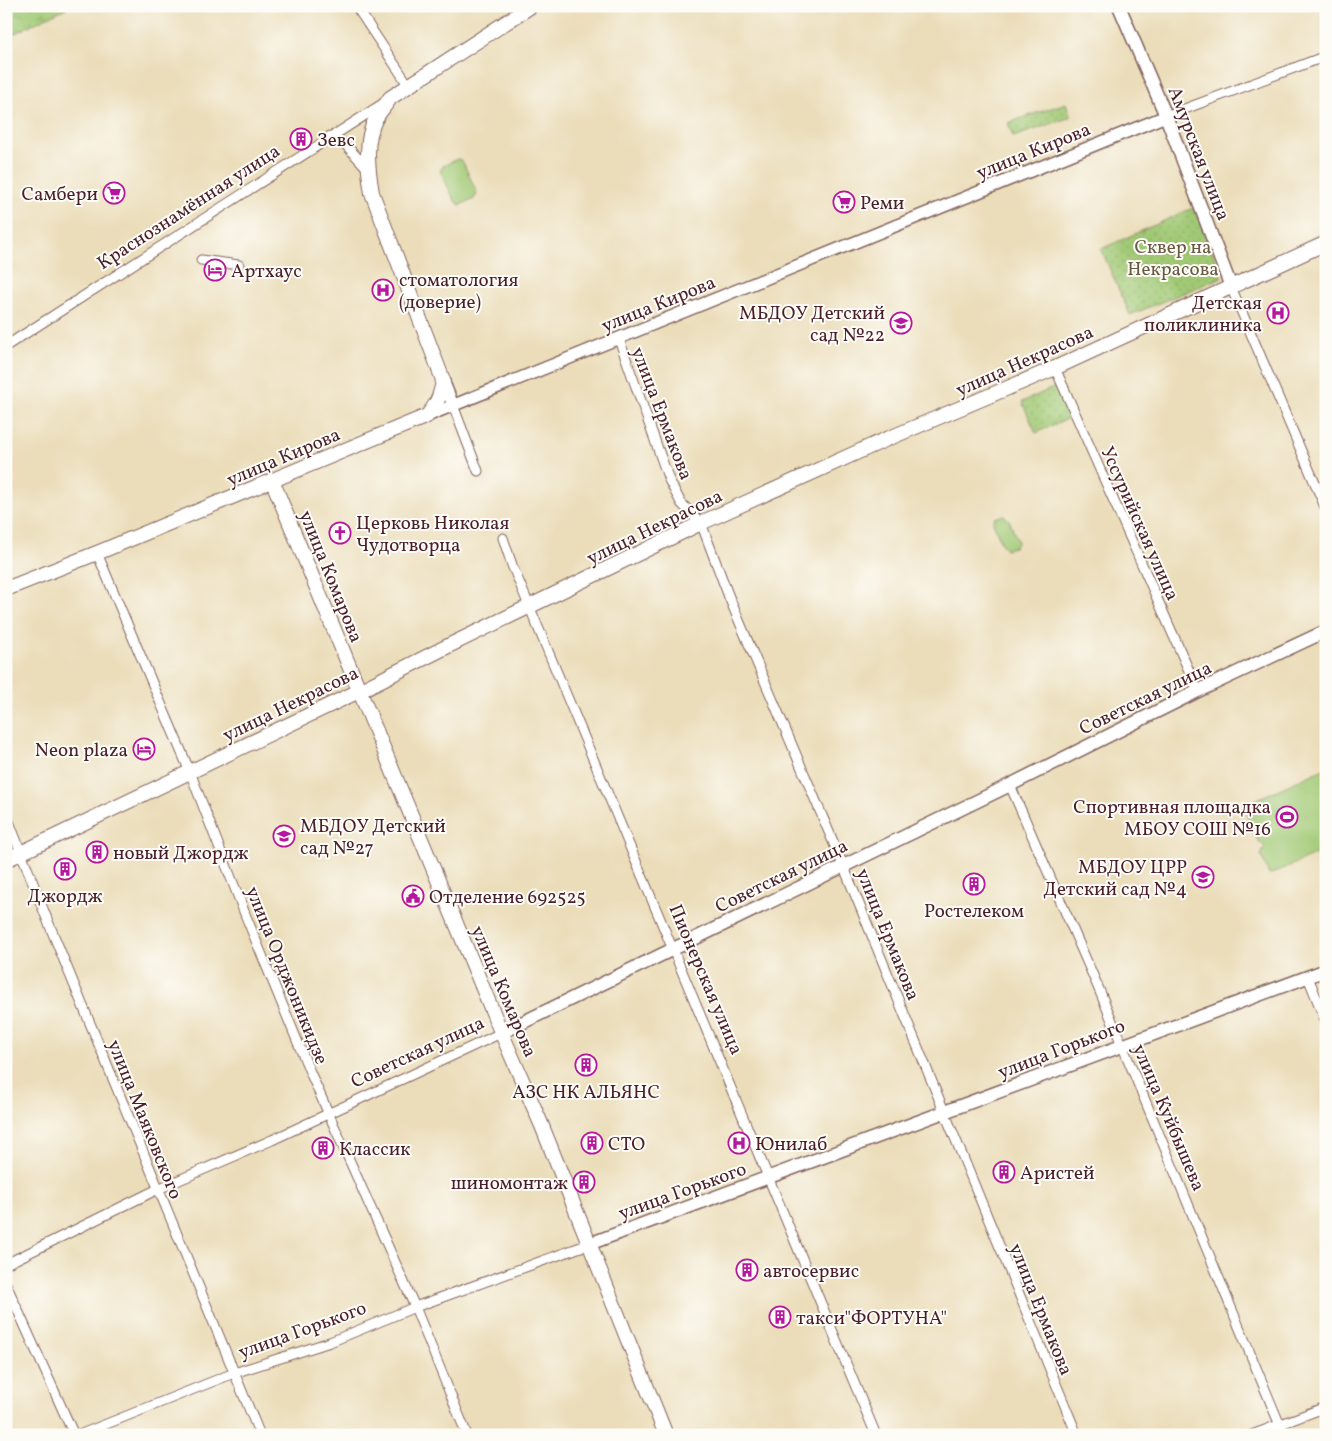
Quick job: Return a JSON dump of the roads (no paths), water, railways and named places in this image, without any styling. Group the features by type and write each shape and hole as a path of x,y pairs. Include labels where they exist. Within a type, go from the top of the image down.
{"main road":[{"name":"Краснознамённая улица","path":"367,168 369,140 376,118 390,98 531,6"},
{"name":"Амурская улица","path":"1119,6 1166,116 1231,287"},
{"path":"367,168 372,193 443,380 441,395 437,404 427,416"},
{"name":"улица Некрасова","path":"6,860 359,691 701,523 880,442 1055,368 1326,243"},
{"name":"улица Кирова","path":"6,589 427,416"},
{"name":"улица Комарова","path":"272,480 501,1033 542,1126 666,1435"},
{"name":"Советская улица","path":"501,1033 1010,785 1198,691 1326,631"},
{"name":"улица Горького","path":"589,1244 944,1113 1122,1044 1326,970"}],"street":[{"path":"356,6 410,86"},
{"name":"улица Кирова","path":"427,416 1166,116 1326,56"},
{"name":"Краснознамённая улица","path":"6,346 390,98"},
{"path":"330,136 345,144 367,168"},
{"path":"201,260 239,265"},
{"name":"Амурская улица","path":"1231,287 1326,509"},
{"name":"улица Ермакова","path":"619,339 669,480 681,503 701,523 729,597 843,865 1077,1435"},
{"name":"Уссурийская улица","path":"1055,368 1198,691"},
{"path":"443,380 478,471"},
{"name":"Пионерская улица","path":"503,538 530,607 876,1435"},
{"name":"улица Орджоникидзе","path":"97,553 190,772 245,914 328,1113 415,1307 467,1435"},
{"name":"улица Куйбышева","path":"1010,785 1122,1044 1284,1435"},
{"name":"улица Маяковского","path":"6,814 260,1435"},
{"path":"1308,977 1326,1022"},
{"name":"Советская улица","path":"6,1264 158,1189 272,1140 501,1033"},
{"name":"улица Горького","path":"79,1435 234,1373 330,1342 415,1307 589,1244"},
{"path":"6,1284 74,1435"},
{"path":"1252,1435 1326,1407"}],"place":[{"name":"Зевс","path":"301,139"},
{"name":"Самбери","path":"114,193"},
{"name":"Реми","path":"844,202"},
{"name":"Артхаус","path":"215,270"},
{"name":"стоматология (доверие)","path":"383,290"},
{"name":"Детская поликлиника","path":"1278,313"},
{"name":"МБДОУ Детский сад №22","path":"901,323"},
{"name":"Церковь Николая Чудотворца","path":"340,533"},
{"name":"Neon plaza","path":"144,749"},
{"name":"Спортивная площадка МБОУ СОШ №16","path":"1287,817"},
{"name":"МБДОУ Детский сад №27","path":"284,836"},
{"name":"новый Джордж","path":"97,852"},
{"name":"Джордж","path":"65,869"},
{"name":"МБДОУ ЦРР Детский сад №4","path":"1203,877"},
{"name":"Ростелеком","path":"974,884"},
{"name":"Отделение 692525","path":"413,896"},
{"name":"АЗС НК АЛЬЯНС","path":"586,1065"},
{"name":"СТО","path":"592,1143"},
{"name":"Юнилаб","path":"739,1143"},
{"name":"Классик","path":"323,1148"},
{"name":"Аристей","path":"1004,1172"},
{"name":"шиномонтаж","path":"584,1182"},
{"name":"автосервис","path":"747,1270"},
{"name":"такси\"ФОРТУНА\"","path":"780,1317"}],"park label":[{"name":"Сквер на Некрасова","path":"1173,257"}]}
